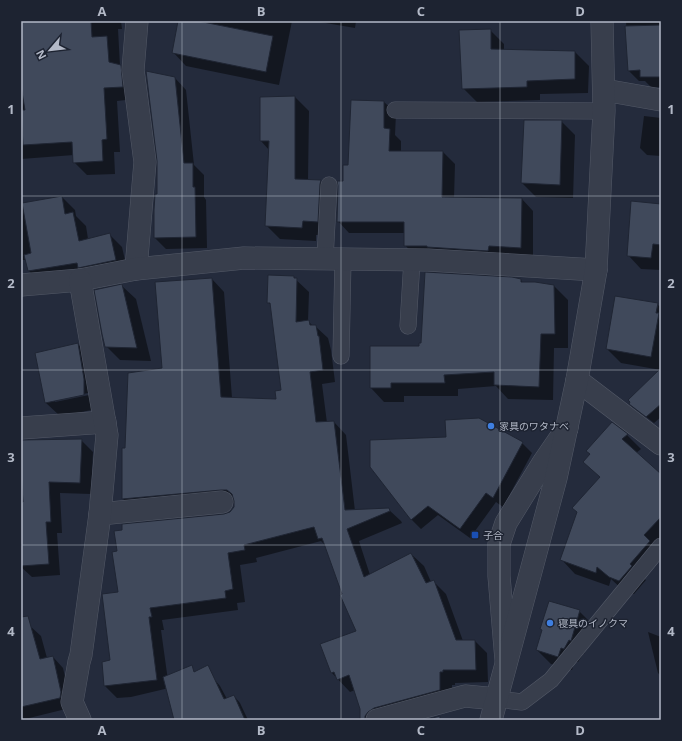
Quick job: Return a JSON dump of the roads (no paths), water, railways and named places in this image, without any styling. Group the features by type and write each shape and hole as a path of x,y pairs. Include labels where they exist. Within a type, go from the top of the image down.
{"street":[{"path":"136,269 145,162 133,70 137,21"},
{"path":"490,720 507,663 556,478 577,380 596,270 604,111 602,21"},
{"path":"604,90 661,100"},
{"path":"21,285 80,280 136,269 244,258 428,260 596,270"},
{"path":"77,719 72,702 79,662 82,655 100,514 107,435 80,280"},
{"path":"577,380 661,444"},
{"path":"21,428 105,422"},
{"path":"507,663 499,576 499,544 506,523 543,463 567,428"},
{"path":"100,514 222,502"},
{"path":"377,720 465,696 497,699"}],"lane":[{"path":"395,110 604,111"},
{"path":"328,185 341,356"},
{"path":"408,326 412,260"},
{"path":"497,699 522,702 551,680 661,546"}],"place":[{"name":"家具のワタナベ","path":"491,426"},
{"name":"子合","path":"475,535"},
{"name":"寝具のイノクマ","path":"550,623"}]}
